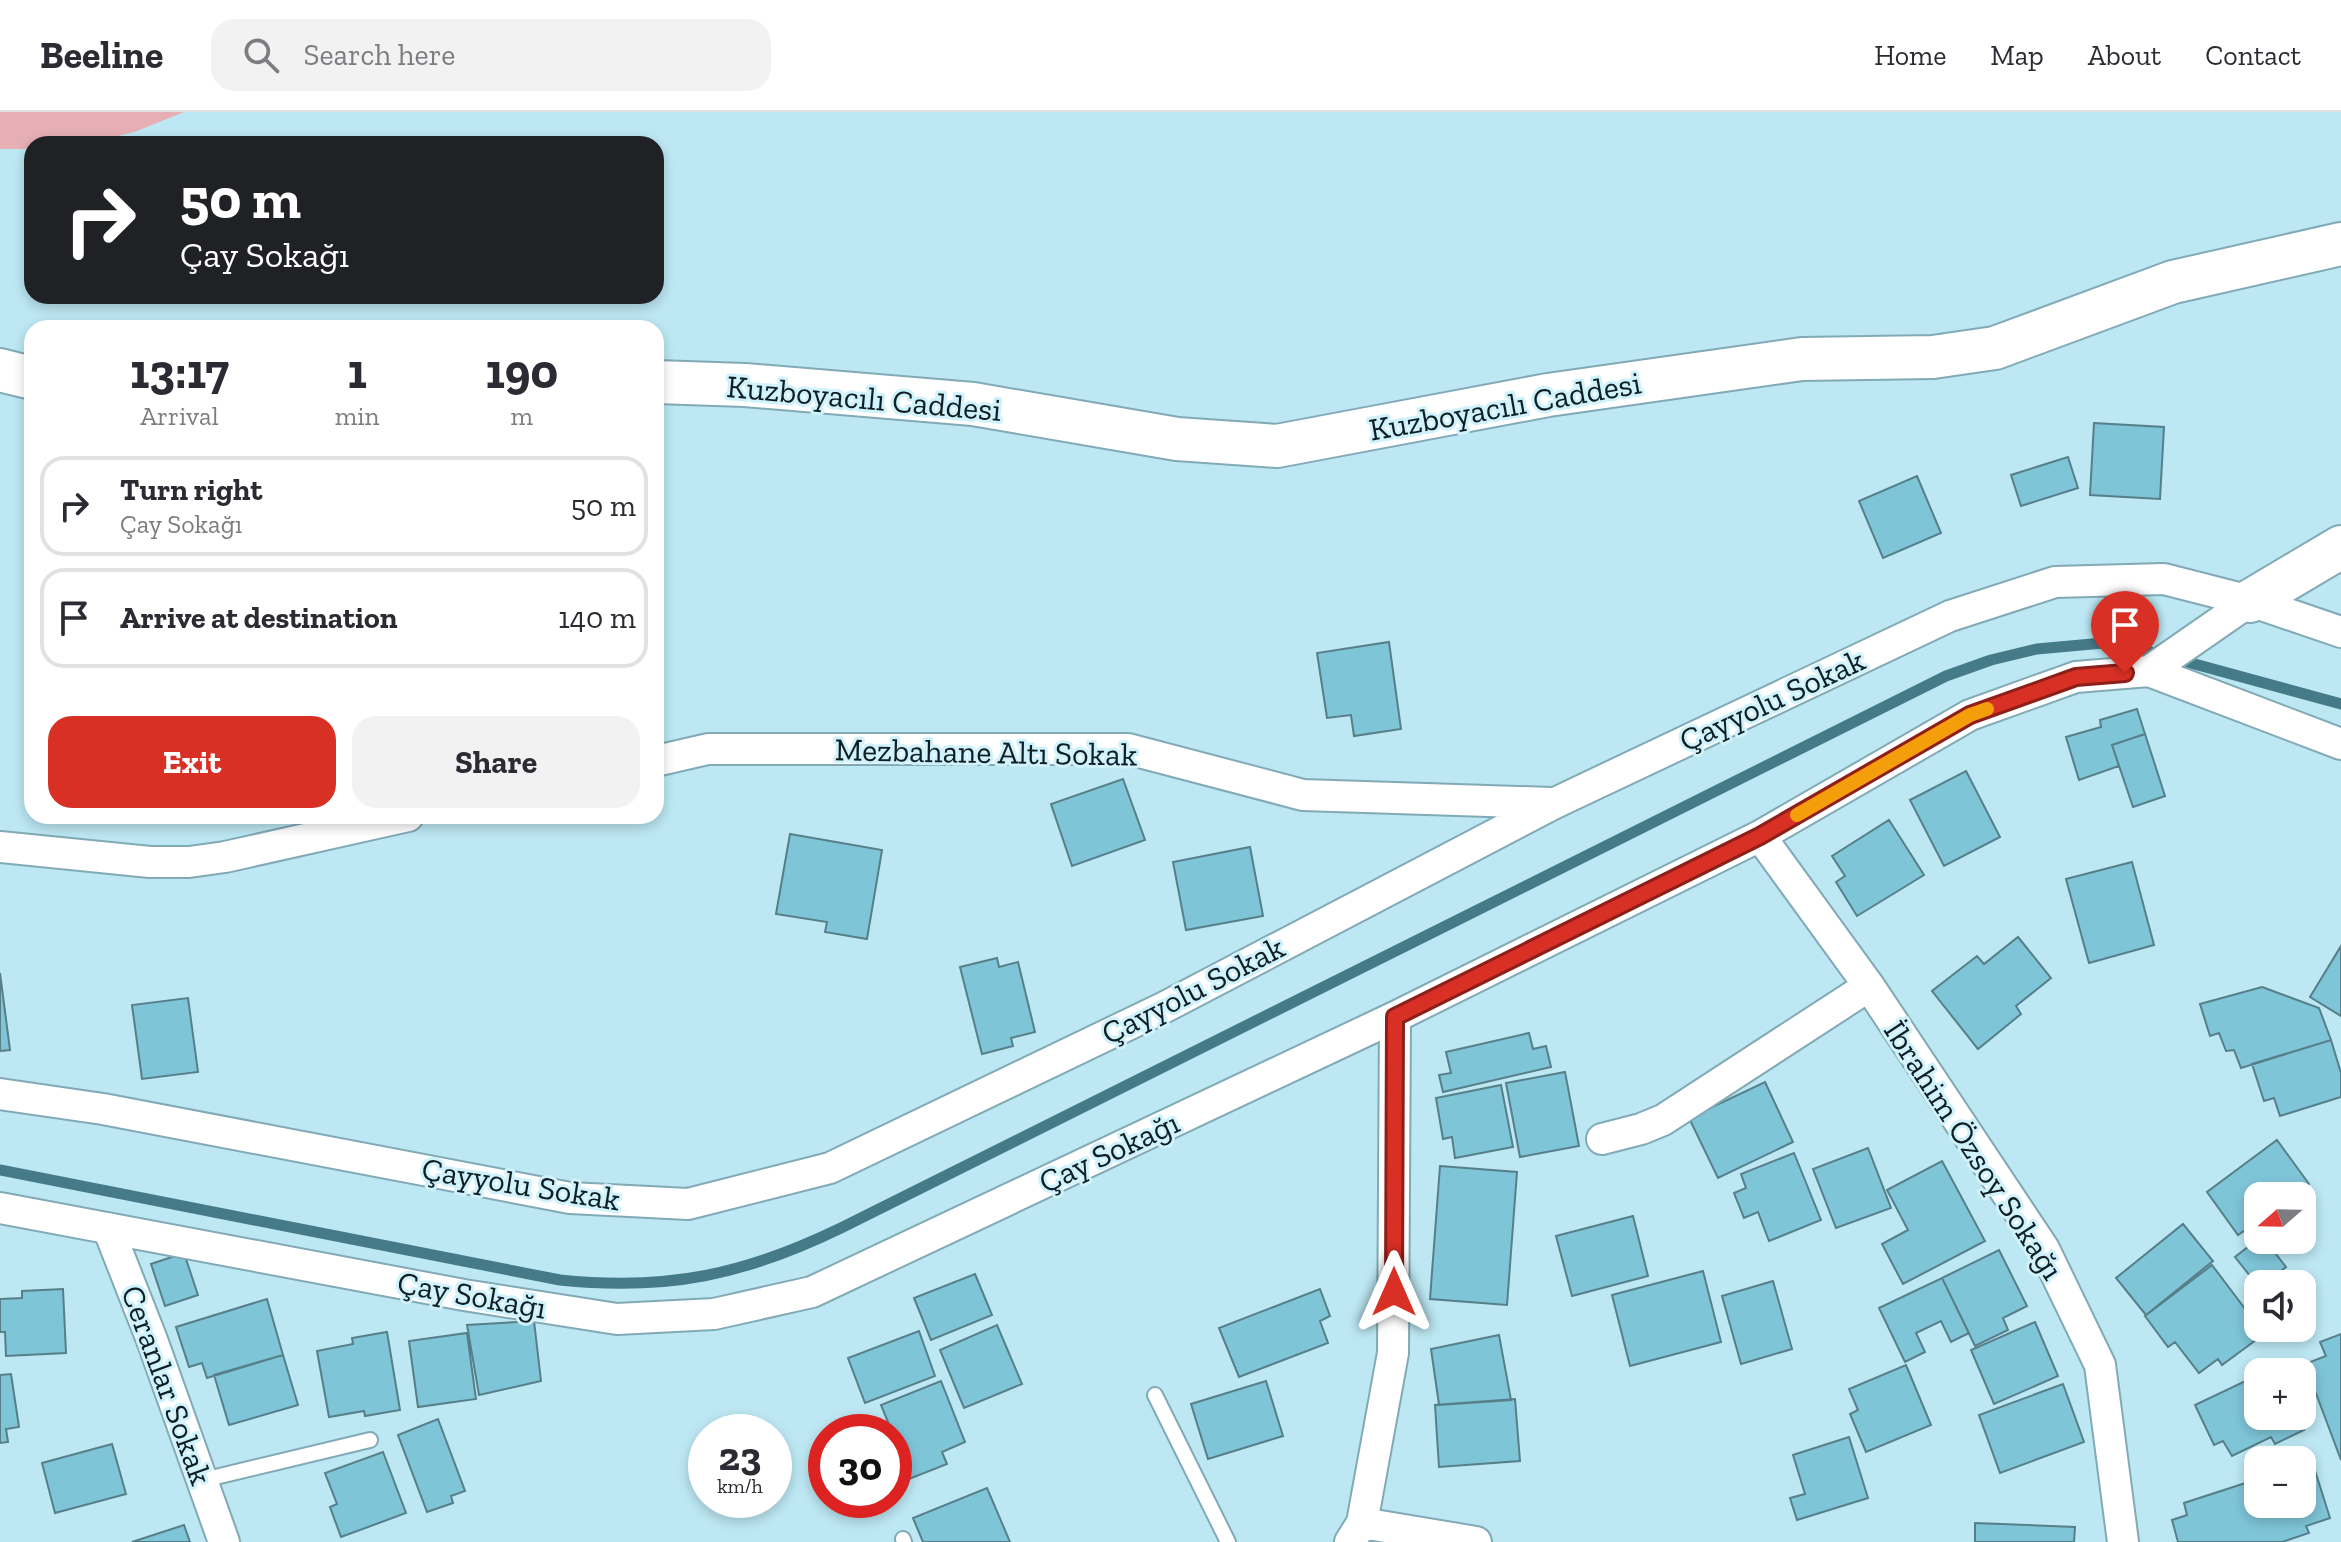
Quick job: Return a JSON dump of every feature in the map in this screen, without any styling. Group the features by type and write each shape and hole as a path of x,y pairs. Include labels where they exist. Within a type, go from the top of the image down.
{"street":[{"name":"Kuzboyacılı Caddesi","path":"664,382 745,385 973,404 1177,439 1277,446 1548,395 1802,359 1933,357 1995,348 2173,282 2341,244"},
{"path":"0,370 24,376"},
{"path":"2149,671 2250,601 2341,547"},
{"name":"Çayyolu Sokak","path":"0,1094 103,1109 570,1198 688,1204 830,1168 1165,1007 1553,804 1950,616 2055,582 2164,579 2250,601 2341,632"},
{"path":"2149,671 2341,744"},
{"name":"Çay Sokağı","path":"0,1208 464,1295 617,1319 714,1314 812,1292 1395,1017 1760,836 1970,715 2076,677 2149,671"},
{"name":"Mezbahane Altı Sokak","path":"664,759 708,749 1128,749 1303,795 1553,804"},
{"path":"0,847 150,862 189,862 225,857 372,824"},
{"name":"İbrahim Özsoy Sokağı","path":"1760,836 1869,986 2044,1249 2100,1365 2123,1542"},
{"path":"1602,1139 1663,1120 1869,986"},
{"path":"1395,1017 1393,1353 1356,1532 1476,1542"},
{"name":"Ceranlar Sokak","path":"108,1228 152,1340 224,1542"}],"lane":[{"path":"1155,1395 1228,1542"},
{"path":"203,1480 370,1440"}],"shaded area":[{"path":"0,112 184,112 118,136 24,136 24,149 0,149"}],"building":[{"path":"2094,423 2164,427 2160,499 2090,495"},
{"path":"2068,457 2078,488 2021,506 2011,475"},
{"path":"1917,476 1941,533 1883,558 1859,501"},
{"path":"1389,642 1401,729 1354,736 1351,715 1327,718 1317,653"},
{"path":"2137,709 2145,734 2112,745 2119,766 2079,780 2066,737 2101,727 2100,720"},
{"path":"2145,734 2165,796 2133,807 2112,745"},
{"path":"1966,771 2000,837 1944,866 1910,800"},
{"path":"1123,779 1145,840 1072,866 1051,804"},
{"path":"1889,820 1924,875 1857,916 1836,882 1845,876 1832,856"},
{"path":"790,834 882,850 867,939 825,932 827,922 776,914"},
{"path":"1250,847 1263,916 1186,930 1173,862"},
{"path":"2132,862 2154,945 2089,963 2066,879"},
{"path":"2018,937 2051,978 2016,1006 2021,1014 1978,1049 1932,991 1977,956 1984,964"},
{"path":"2341,946 2341,1016 2310,997"},
{"path":"997,958 999,967 1018,962 1035,1032 1011,1038 1013,1046 982,1054 960,967"},
{"path":"0,973 10,1050 0,1051"},
{"path":"2262,987 2319,1008 2331,1040 2241,1068 2234,1050 2226,1051 2219,1033 2210,1036 2200,1004"},
{"path":"188,998 198,1072 142,1079 132,1005"},
{"path":"1529,1033 1533,1049 1546,1046 1551,1067 1443,1092 1439,1075 1451,1073 1446,1052"},
{"path":"2331,1040 2341,1073 2341,1097 2280,1116 2274,1098 2264,1101 2252,1064"},
{"path":"1565,1072 1579,1146 1520,1157 1506,1083"},
{"path":"1765,1082 1793,1142 1718,1178 1689,1118"},
{"path":"1501,1085 1513,1147 1455,1158 1452,1137 1443,1139 1436,1098"},
{"path":"2277,1140 2308,1182 2244,1182 2244,1231 2238,1235 2207,1192"},
{"path":"1868,1148 1891,1208 1836,1228 1813,1169"},
{"path":"1794,1153 1821,1220 1769,1241 1758,1212 1744,1218 1734,1193 1746,1188 1741,1174"},
{"path":"1942,1161 1985,1241 1903,1284 1882,1244 1908,1230 1887,1190"},
{"path":"1440,1166 1517,1172 1507,1305 1430,1299"},
{"path":"1633,1216 1648,1276 1572,1296 1556,1236"},
{"path":"2183,1224 2213,1261 2146,1315 2116,1278"},
{"path":"1999,1250 2027,1306 2003,1318 2008,1330 1975,1346 1942,1278"},
{"path":"2244,1250 2244,1254 2276,1254 2286,1267 2282,1270 2245,1270 2235,1257"},
{"path":"184,1253 198,1295 165,1306 151,1264"},
{"path":"2212,1265 2244,1307 2244,1342 2253,1342 2222,1365 2218,1359 2199,1373 2175,1342 2168,1347 2145,1316"},
{"path":"1703,1271 1721,1342 1630,1366 1612,1295"},
{"path":"975,1274 992,1315 931,1340 914,1298"},
{"path":"1942,1278 1969,1333 1951,1342 1941,1321 1916,1333 1925,1352 1905,1362 1879,1308"},
{"path":"1773,1281 1792,1349 1741,1364 1722,1296"},
{"path":"63,1289 66,1353 6,1356 5,1332 0,1332 0,1299 22,1298 22,1291"},
{"path":"1320,1289 1330,1316 1320,1321 1328,1343 1239,1377 1219,1328"},
{"path":"267,1299 283,1355 207,1378 202,1363 189,1367 176,1327"},
{"path":"534,1321 541,1381 479,1395 467,1325"},
{"path":"2035,1322 2058,1376 1994,1404 1971,1350"},
{"path":"997,1325 1022,1384 964,1408 940,1350"},
{"path":"919,1331 935,1376 865,1403 848,1358"},
{"path":"387,1332 400,1410 365,1416 364,1411 329,1417 317,1351 353,1344 352,1338"},
{"path":"467,1333 476,1399 418,1407 409,1341"},
{"path":"2341,1334 2341,1460 2316,1393 2316,1360 2326,1356 2320,1342"},
{"path":"1499,1335 1511,1400 1439,1405 1431,1349"},
{"path":"283,1355 298,1405 229,1425 214,1375"},
{"path":"1906,1365 1931,1425 1866,1452 1850,1414 1858,1410 1849,1389"},
{"path":"11,1374 19,1427 6,1429 8,1442 0,1443 0,1375"},
{"path":"941,1381 965,1442 942,1452 947,1464 912,1478 912,1414 885,1414 881,1405"},
{"path":"1266,1381 1283,1436 1208,1459 1191,1404"},
{"path":"2244,1382 2244,1430 2304,1430 2275,1444 2271,1437 2253,1446 2244,1446 2244,1450 2232,1456 2223,1441 2214,1445 2195,1405"},
{"path":"2063,1384 2084,1442 2000,1473 1979,1415"},
{"path":"1515,1399 1520,1461 1439,1467 1435,1405"},
{"path":"438,1419 465,1491 451,1496 453,1503 427,1512 398,1435"},
{"path":"1849,1437 1868,1498 1797,1520 1790,1498 1805,1494 1793,1455"},
{"path":"112,1444 126,1494 55,1513 42,1463"},
{"path":"383,1452 406,1513 341,1537 330,1507 337,1504 325,1473"},
{"path":"2316,1474 2330,1518 2306,1526 2309,1533 2282,1542 2178,1542 2172,1520 2187,1515 2184,1503 2244,1484 2244,1518 2316,1518"},
{"path":"987,1488 1010,1542 923,1542 913,1518"},
{"path":"1975,1523 2075,1527 2074,1542 1975,1542"},
{"path":"184,1525 190,1542 132,1542"}],"waterway":[{"path":"0,1170 560,1280 636,1283 705,1276 771,1258 841,1228 1946,676 1991,660 2037,649 2114,642 2341,704"}],"slow traffic":[{"path":"1797,815 1970,715 1987,709"}],"route":[{"path":"1394,1292 1395,1017 1760,836 1970,715 2076,677 2125,673"}]}
